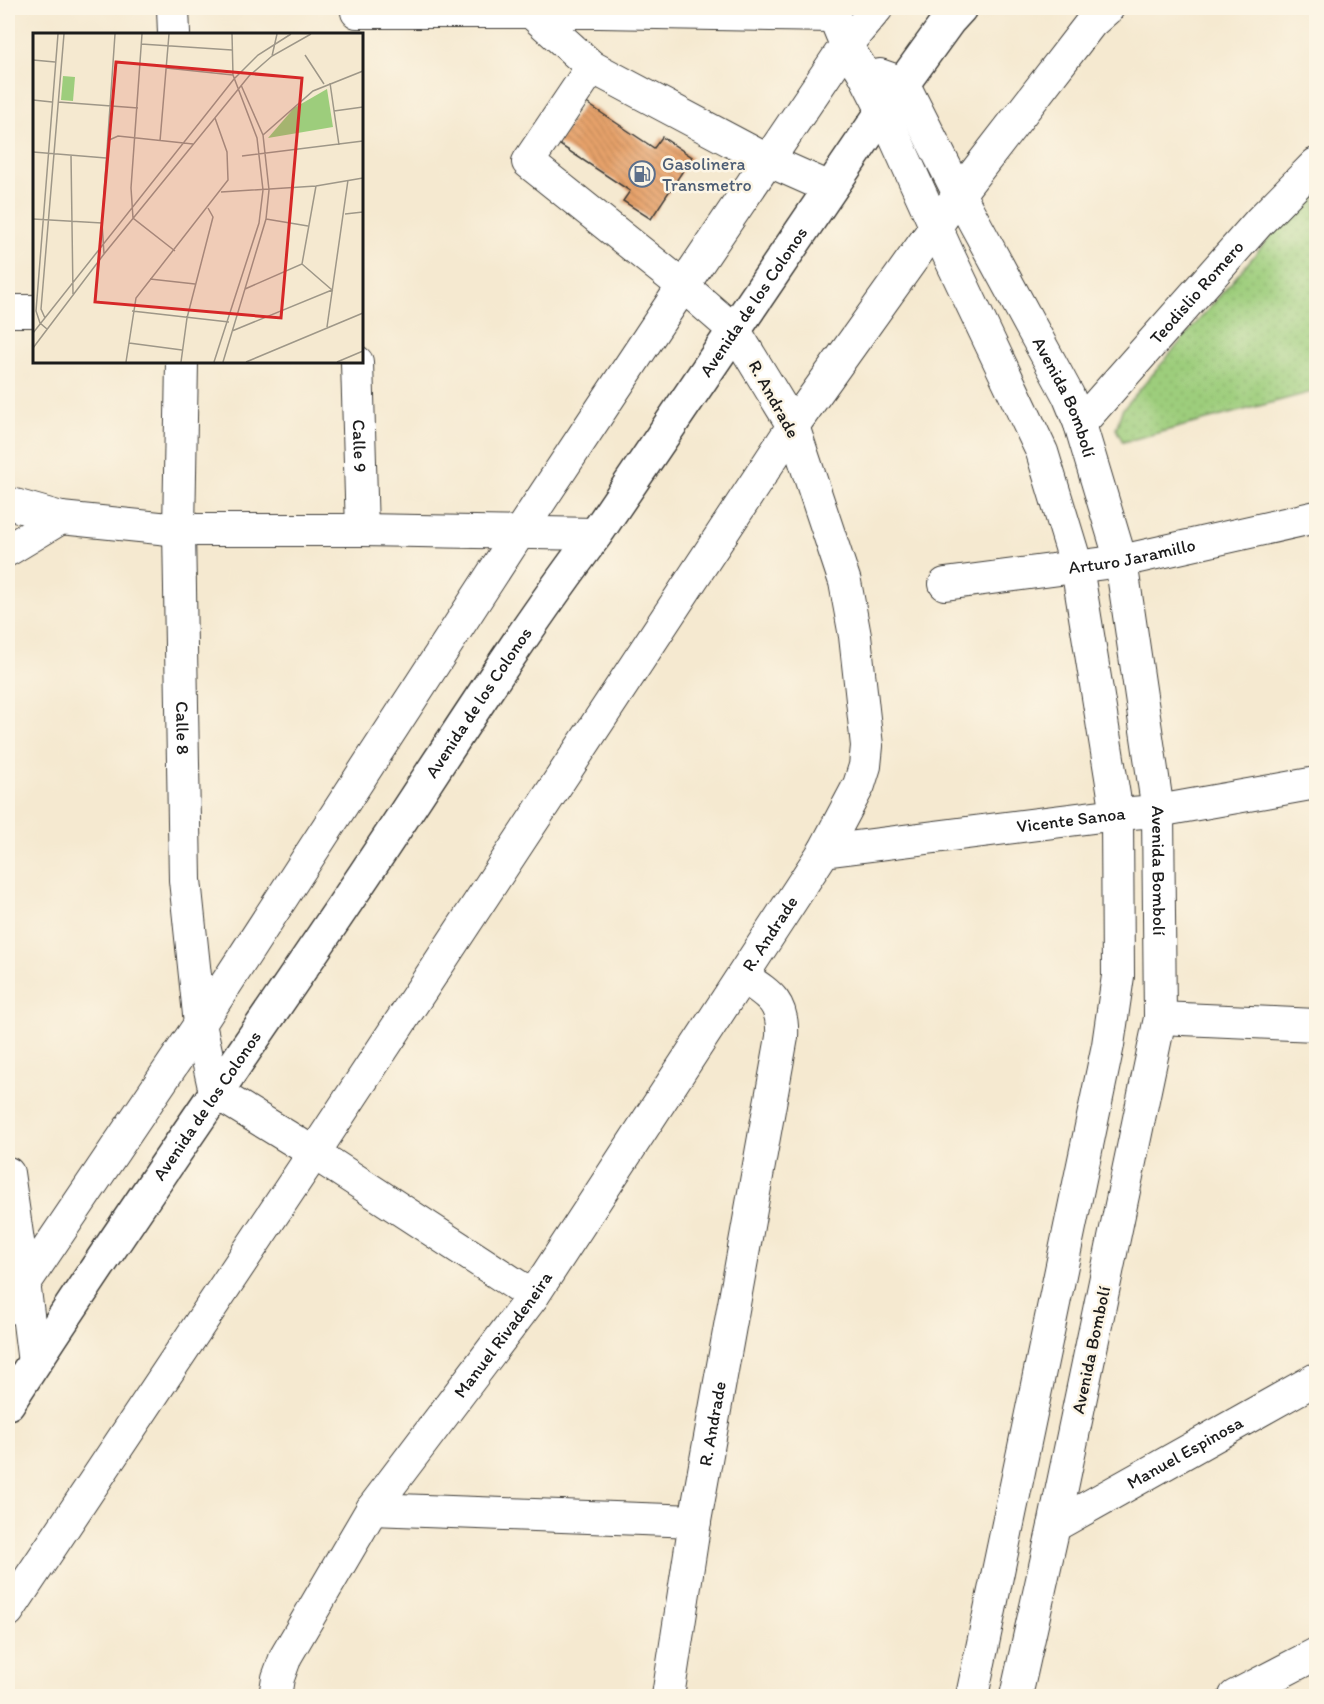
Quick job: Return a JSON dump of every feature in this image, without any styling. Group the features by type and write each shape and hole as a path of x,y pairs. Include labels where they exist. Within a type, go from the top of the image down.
{"highway":[{"name":"Avenida de los Colonos","path":"8,1403 547,600 596,534 883,111 960,8"}],"street":[{"path":"173,8 174,33"},
{"path":"8,1308 200,1024 519,533 767,160 854,57 877,8"},
{"path":"8,1611 314,1153 793,426 959,194 1091,23 1108,8"},
{"path":"531,12 592,67 767,160 830,188"},
{"path":"357,18 531,12 833,12 883,111 1042,452 1077,567 1117,814 1118,976 1108,1045 972,1696"},
{"path":"854,57 903,83"},
{"name":"R. Andrade","path":"592,67 528,162 683,286 735,331 793,426 845,582 855,636 867,746 865,766 859,785 824,851 743,977 770,995 776,1003 783,1025 782,1037 695,1521 668,1696"},
{"name":"Avenida Bombolí","path":"903,83 959,194 1068,395 1080,424 1121,561 1158,811 1160,1018 1054,1526 1016,1696"},
{"name":"Teodislio Romero","path":"1080,424 1259,222 1317,164"},
{"path":"8,311 33,311"},
{"name":"Calle 8","path":"182,363 179,530 185,880 200,1024 215,1092"},
{"name":"Calle 9","path":"357,363 362,530"},
{"path":"8,503 61,518 179,530 596,534"},
{"name":"Arturo Jaramillo","path":"945,584 1121,561 1317,517"},
{"path":"8,550 61,518"},
{"name":"Vicente Sanoa","path":"824,851 1117,814 1158,811 1317,783"},
{"name":"Manuel Rivadeneira","path":"275,1696 278,1678 286,1656 372,1509 533,1296 743,977"},
{"path":"1160,1018 1317,1025"},
{"path":"215,1092 314,1153 533,1296"},
{"path":"8,1173 34,1363"},
{"name":"Manuel Espinosa","path":"1054,1526 1317,1378"},
{"path":"372,1509 695,1521"},
{"path":"1235,1696 1317,1654"}],"green space":[{"path":"1316,190 1316,391 1123,442 1116,429 1122,410 1288,216"}],"building":[{"name":"Gasolinera Transmetro","path":"585,102 654,148 662,137 692,157 651,219 623,201 630,191 557,143"}],"place":[{"name":"Gasolinera Transmetro","path":"642,174"}]}
